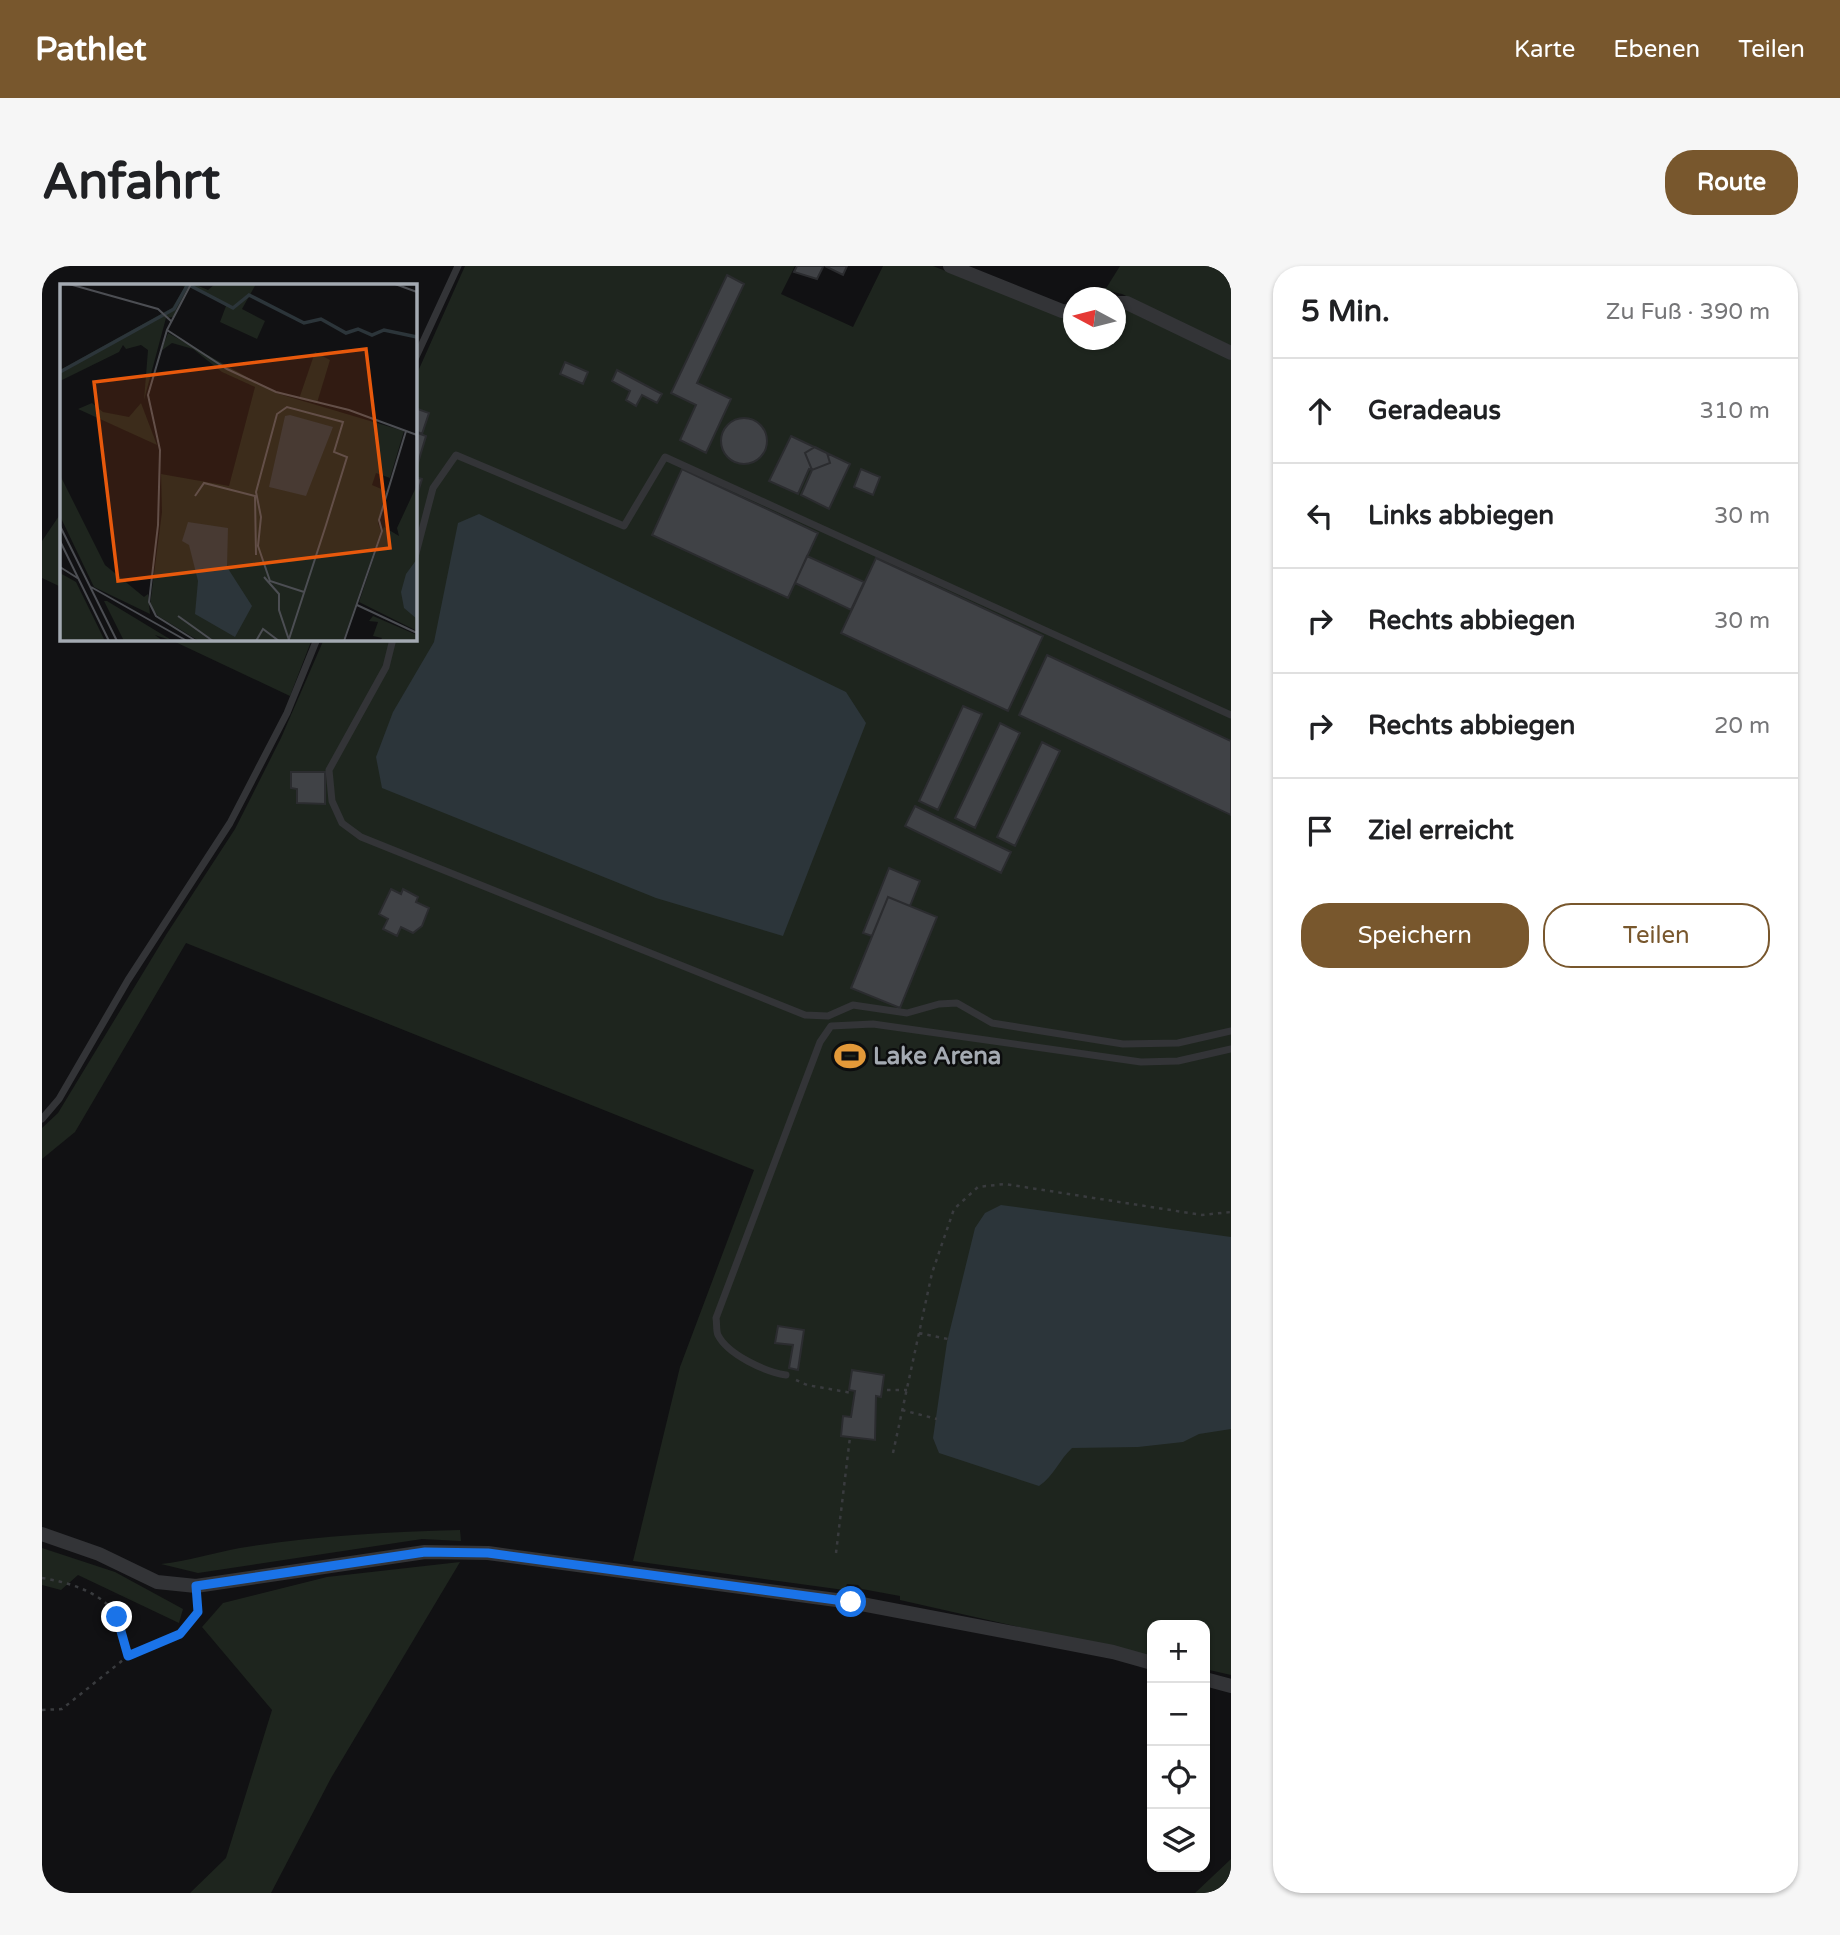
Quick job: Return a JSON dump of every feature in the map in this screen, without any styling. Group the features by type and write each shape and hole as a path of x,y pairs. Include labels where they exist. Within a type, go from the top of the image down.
{"street":[{"path":"950,266 1063,311"},
{"path":"1126,303 1231,353"},
{"path":"42,1534 99,1555 157,1582 196,1586 425,1552 488,1553 851,1602 1100,1649 1147,1662"},
{"path":"1210,1680 1231,1686"}],"lane":[{"path":"416,357 458,266"},
{"path":"416,553 433,488 456,455 624,526 665,457 1231,715"},
{"path":"42,1119 59,1099 128,980 230,824 286,713 317,640"},
{"path":"393,640 386,667 329,769 332,801 342,823 361,837 805,1015 828,1016 853,1005 907,1013 939,1004 957,1003 992,1023 1124,1044 1178,1043 1231,1031"},
{"path":"786,1375 766,1372 726,1345 717,1334 716,1318 820,1042 831,1026 873,1024 1141,1062 1178,1061 1231,1049"}],"path":[{"path":"893,1453 932,1273 954,1209 978,1187 1005,1184 1202,1215 1231,1212"},
{"path":"919,1333 948,1339"},
{"path":"786,1375 807,1385 852,1393"},
{"path":"887,1390 907,1390"},
{"path":"902,1410 937,1419"},
{"path":"836,1553 850,1437"},
{"path":"42,1578 60,1581 96,1596 117,1617 128,1656"},
{"path":"42,1710 62,1709 128,1656 180,1634 198,1612 196,1586"}],"shaded area":[{"name":"Lake Arena","path":"465,266 795,266 781,294 853,327 883,266 933,266 1063,317 1063,350 1126,350 1126,308 1231,360 1231,1675 1210,1670 1210,1620 1147,1620 1147,1656 900,1600 900,1596 862,1589 858,1585 847,1584 844,1590 633,1561 680,1367 754,1170 186,943 75,1132 42,1159 42,1128 58,1113 166,935 235,829 281,738 324,640 416,640 416,376"},
{"path":"1120,266 1231,266 1231,346 1126,296 1126,287 1107,287"},
{"path":"60,514 60,587 42,578 42,541"},
{"path":"479,514 846,692 866,723 783,936 656,898 382,788 376,757 393,712 434,642 458,523"},
{"path":"171,640 312,640 290,696"},
{"path":"1001,1205 1231,1237 1231,1429 1199,1434 1183,1442 1138,1447 1072,1448 1049,1478 1039,1486 939,1453 933,1438 947,1342 975,1228 985,1213"},
{"path":"460,1530 461,1541 422,1539 198,1573 161,1564 294,1540"},
{"path":"42,1548 115,1572 183,1609 179,1623 78,1575 61,1590 42,1585"},
{"path":"460,1562 331,1778 271,1893 190,1893 226,1858 272,1710 202,1627 223,1603 327,1577"},
{"path":"1231,1859 1231,1893 1195,1893"}],"building":[{"path":"797,266 823,267 817,279 794,272"},
{"path":"825,266 847,266 843,275"},
{"path":"727,275 744,284 697,383 731,399 706,453 680,440 696,405 671,393"},
{"path":"565,362 588,372 583,384 560,374"},
{"path":"617,370 662,394 657,403 642,395 636,406 626,400 630,391 612,381"},
{"path":"416,408 429,413 422,434 416,431"},
{"path":"744,418 761,424 767,441 761,458 744,464 727,458 721,441 727,424"},
{"path":"416,432 426,436 416,470"},
{"path":"791,436 850,464 829,509 801,495 812,470 809,469 798,494 769,481"},
{"path":"815,447 827,453 830,463 812,470 805,453"},
{"path":"682,469 818,533 788,598 652,535"},
{"path":"861,469 880,477 873,495 854,487"},
{"path":"416,477 422,479 416,499"},
{"path":"807,556 864,582 851,610 795,583"},
{"path":"876,558 1043,636 1008,711 841,633"},
{"path":"1047,655 1231,741 1231,815 1019,715"},
{"path":"963,706 982,714 938,810 919,801"},
{"path":"1000,723 1020,733 975,828 955,818"},
{"path":"1042,742 1060,751 1015,846 997,837"},
{"path":"291,772 325,772 325,804 297,803 297,789 291,788"},
{"path":"915,806 1011,852 1001,873 905,826"},
{"path":"889,868 920,881 910,906 888,897 872,936 863,933"},
{"path":"391,889 401,894 403,889 418,897 416,902 429,908 422,926 413,933 401,927 397,936 383,929 388,919 379,914"},
{"path":"888,897 937,917 900,1008 851,988"},
{"path":"778,1326 804,1330 798,1370 789,1368 793,1345 775,1343"},
{"path":"852,1370 884,1375 881,1397 876,1396 875,1440 841,1436 843,1416 851,1417 855,1391 849,1390"}],"place":[{"name":"Lake Arena","path":"850,1056"}],"route":[{"path":"117,1617 128,1656 180,1634 198,1612 196,1586 340,1562 425,1552 488,1553 851,1602"}]}
